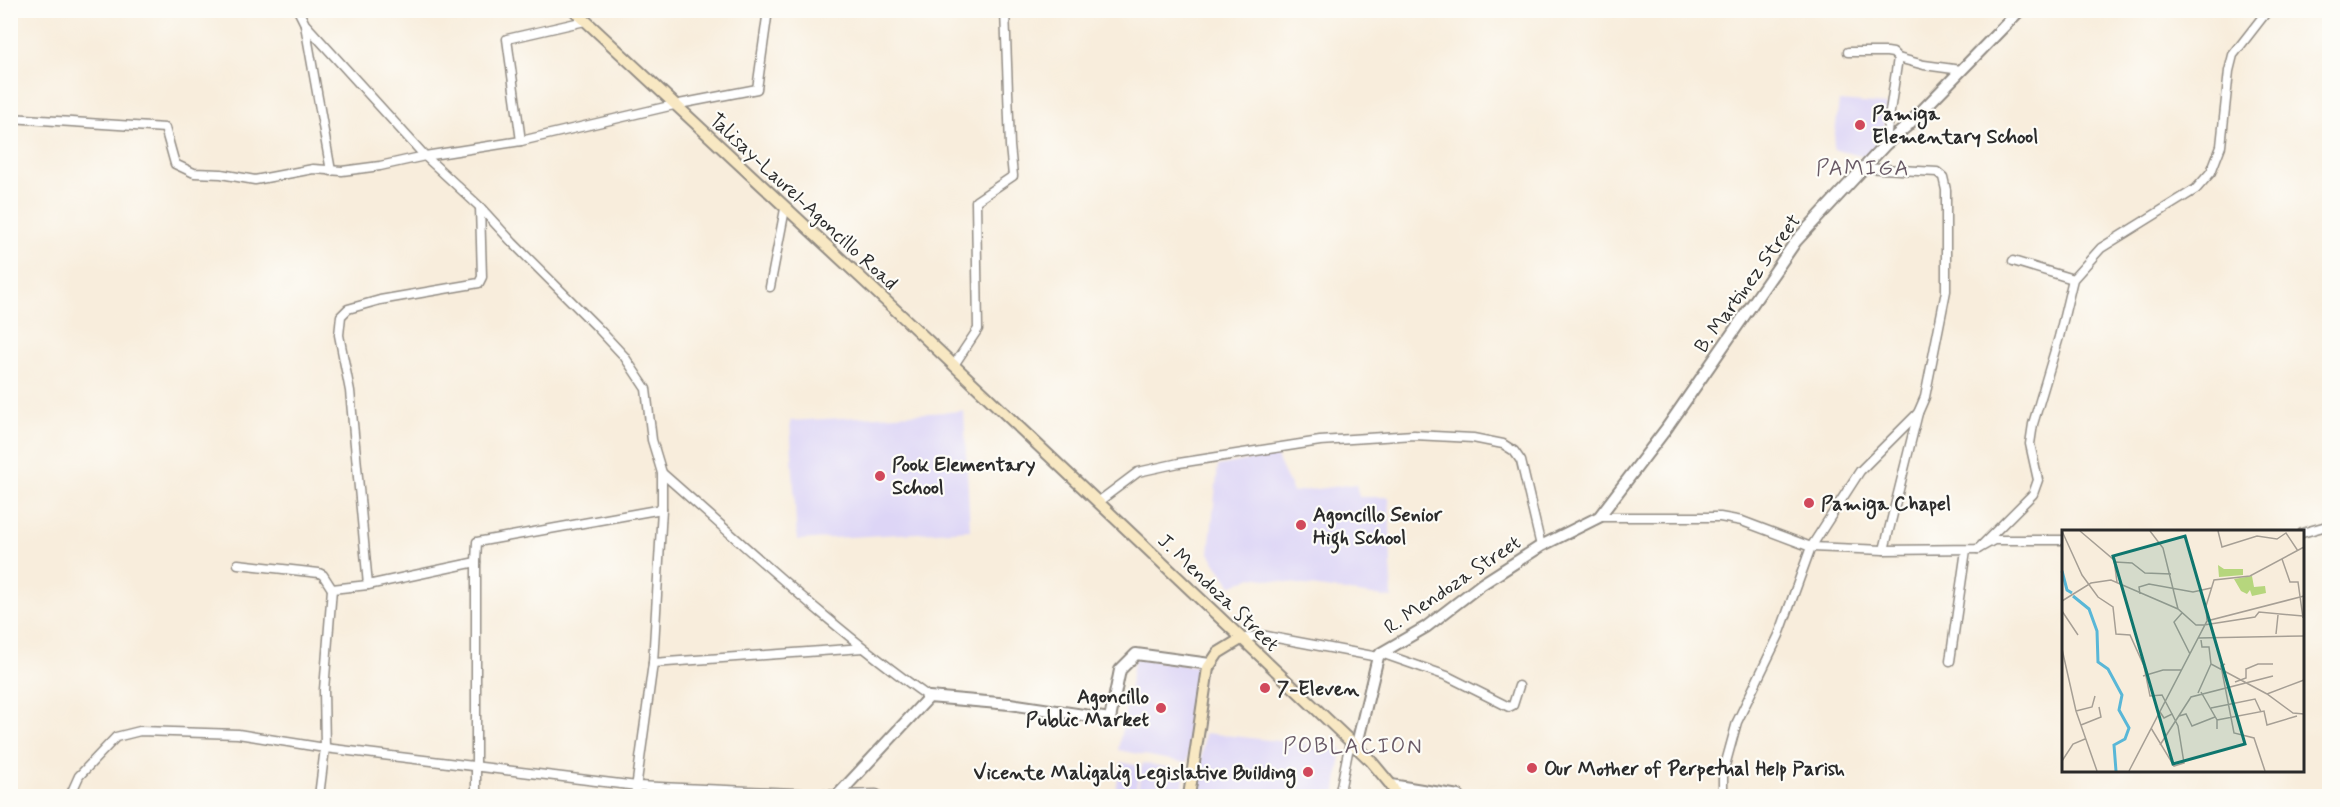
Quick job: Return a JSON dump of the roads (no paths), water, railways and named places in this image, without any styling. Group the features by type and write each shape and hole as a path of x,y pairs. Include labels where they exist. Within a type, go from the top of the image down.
{"main road":[{"name":"Talisay-Laurel-Agoncillo Road","path":"574,10 1009,418"},
{"name":"J. Mendoza Street","path":"1009,418 1353,745 1390,785 1397,796"},
{"path":"1188,796 1210,664 1218,653 1240,639"}],"street":[{"path":"298,10 305,24 425,156 480,207 624,356 646,389 652,440 662,473 662,509 653,663 635,796"},
{"path":"10,118 165,128 175,164 194,173 220,174 255,180 314,170 331,171 380,166 425,156 521,141 675,105 757,89 768,10"},
{"path":"954,365 978,329 976,201 1013,176 1009,134 1005,10"},
{"name":"B. Martinez Street","path":"1599,517 1666,429 1796,241 1885,145 1906,127 2020,10"},
{"path":"1978,549 2033,494 2038,480 2030,444 2033,424 2059,337 2073,279 2101,248 2196,189 2211,172 2221,146 2229,71 2233,55 2268,10"},
{"path":"521,141 507,39 585,21"},
{"path":"305,24 331,171"},
{"path":"1848,52 1887,52 1893,53 1898,58 1924,65 1961,70"},
{"path":"1885,145 1898,58"},
{"path":"1863,168 1937,172 1943,177 1946,190 1946,291 1925,397 1918,413 1884,550"},
{"path":"368,585 350,391 339,335 341,316 348,309 380,300 479,283 482,277 480,207"},
{"path":"770,287 785,209"},
{"path":"2013,261 2073,279"},
{"path":"1723,796 1723,773 1737,722 1779,635 1811,547 1860,471 1918,413"},
{"path":"1098,502 1138,472 1179,463 1320,441 1414,435 1473,438 1503,444 1514,451 1521,461 1541,546"},
{"path":"662,473 863,648 929,697 1010,704 1110,719 1120,670 1136,654 1210,664"},
{"path":"476,796 477,542 662,509"},
{"path":"1599,517 1720,517 1742,521 1811,547 1966,550 1978,549 1994,540 2062,540"},
{"name":"R. Mendoza Street","path":"1340,796 1379,655 1426,627 1482,584 1541,546 1599,517"},
{"path":"2304,532 2330,525"},
{"path":"1950,662 1966,550"},
{"path":"332,589 368,585 476,562"},
{"path":"238,564 319,573 323,575 332,589 324,690 325,748 318,796"},
{"path":"1240,639 1261,635 1379,655 1447,676 1509,707 1513,705 1519,687"},
{"path":"653,663 863,648"},
{"path":"838,796 929,697"},
{"path":"70,796 79,776 116,737 140,731 238,734 477,768 637,786 838,796 876,794 880,796"},
{"path":"1390,785 1459,796"}],"place":[{"name":"Pamiga Elementary School","path":"1860,125"},
{"name":"Pook Elementary School","path":"880,476"},
{"name":"Pamiga Chapel","path":"1809,503"},
{"name":"Agoncillo Senior High School","path":"1301,525"},
{"name":"7-Eleven","path":"1265,688"},
{"name":"Agoncillo Public Market","path":"1161,708"},
{"name":"Our Mother of Perpetual Help Parish","path":"1532,768"},
{"name":"Vicente Maligalig Legislative Building","path":"1308,772"}],"district":[{"name":"PAMIGA","path":"1863,167"},
{"name":"POBLACION","path":"1353,745"}]}
